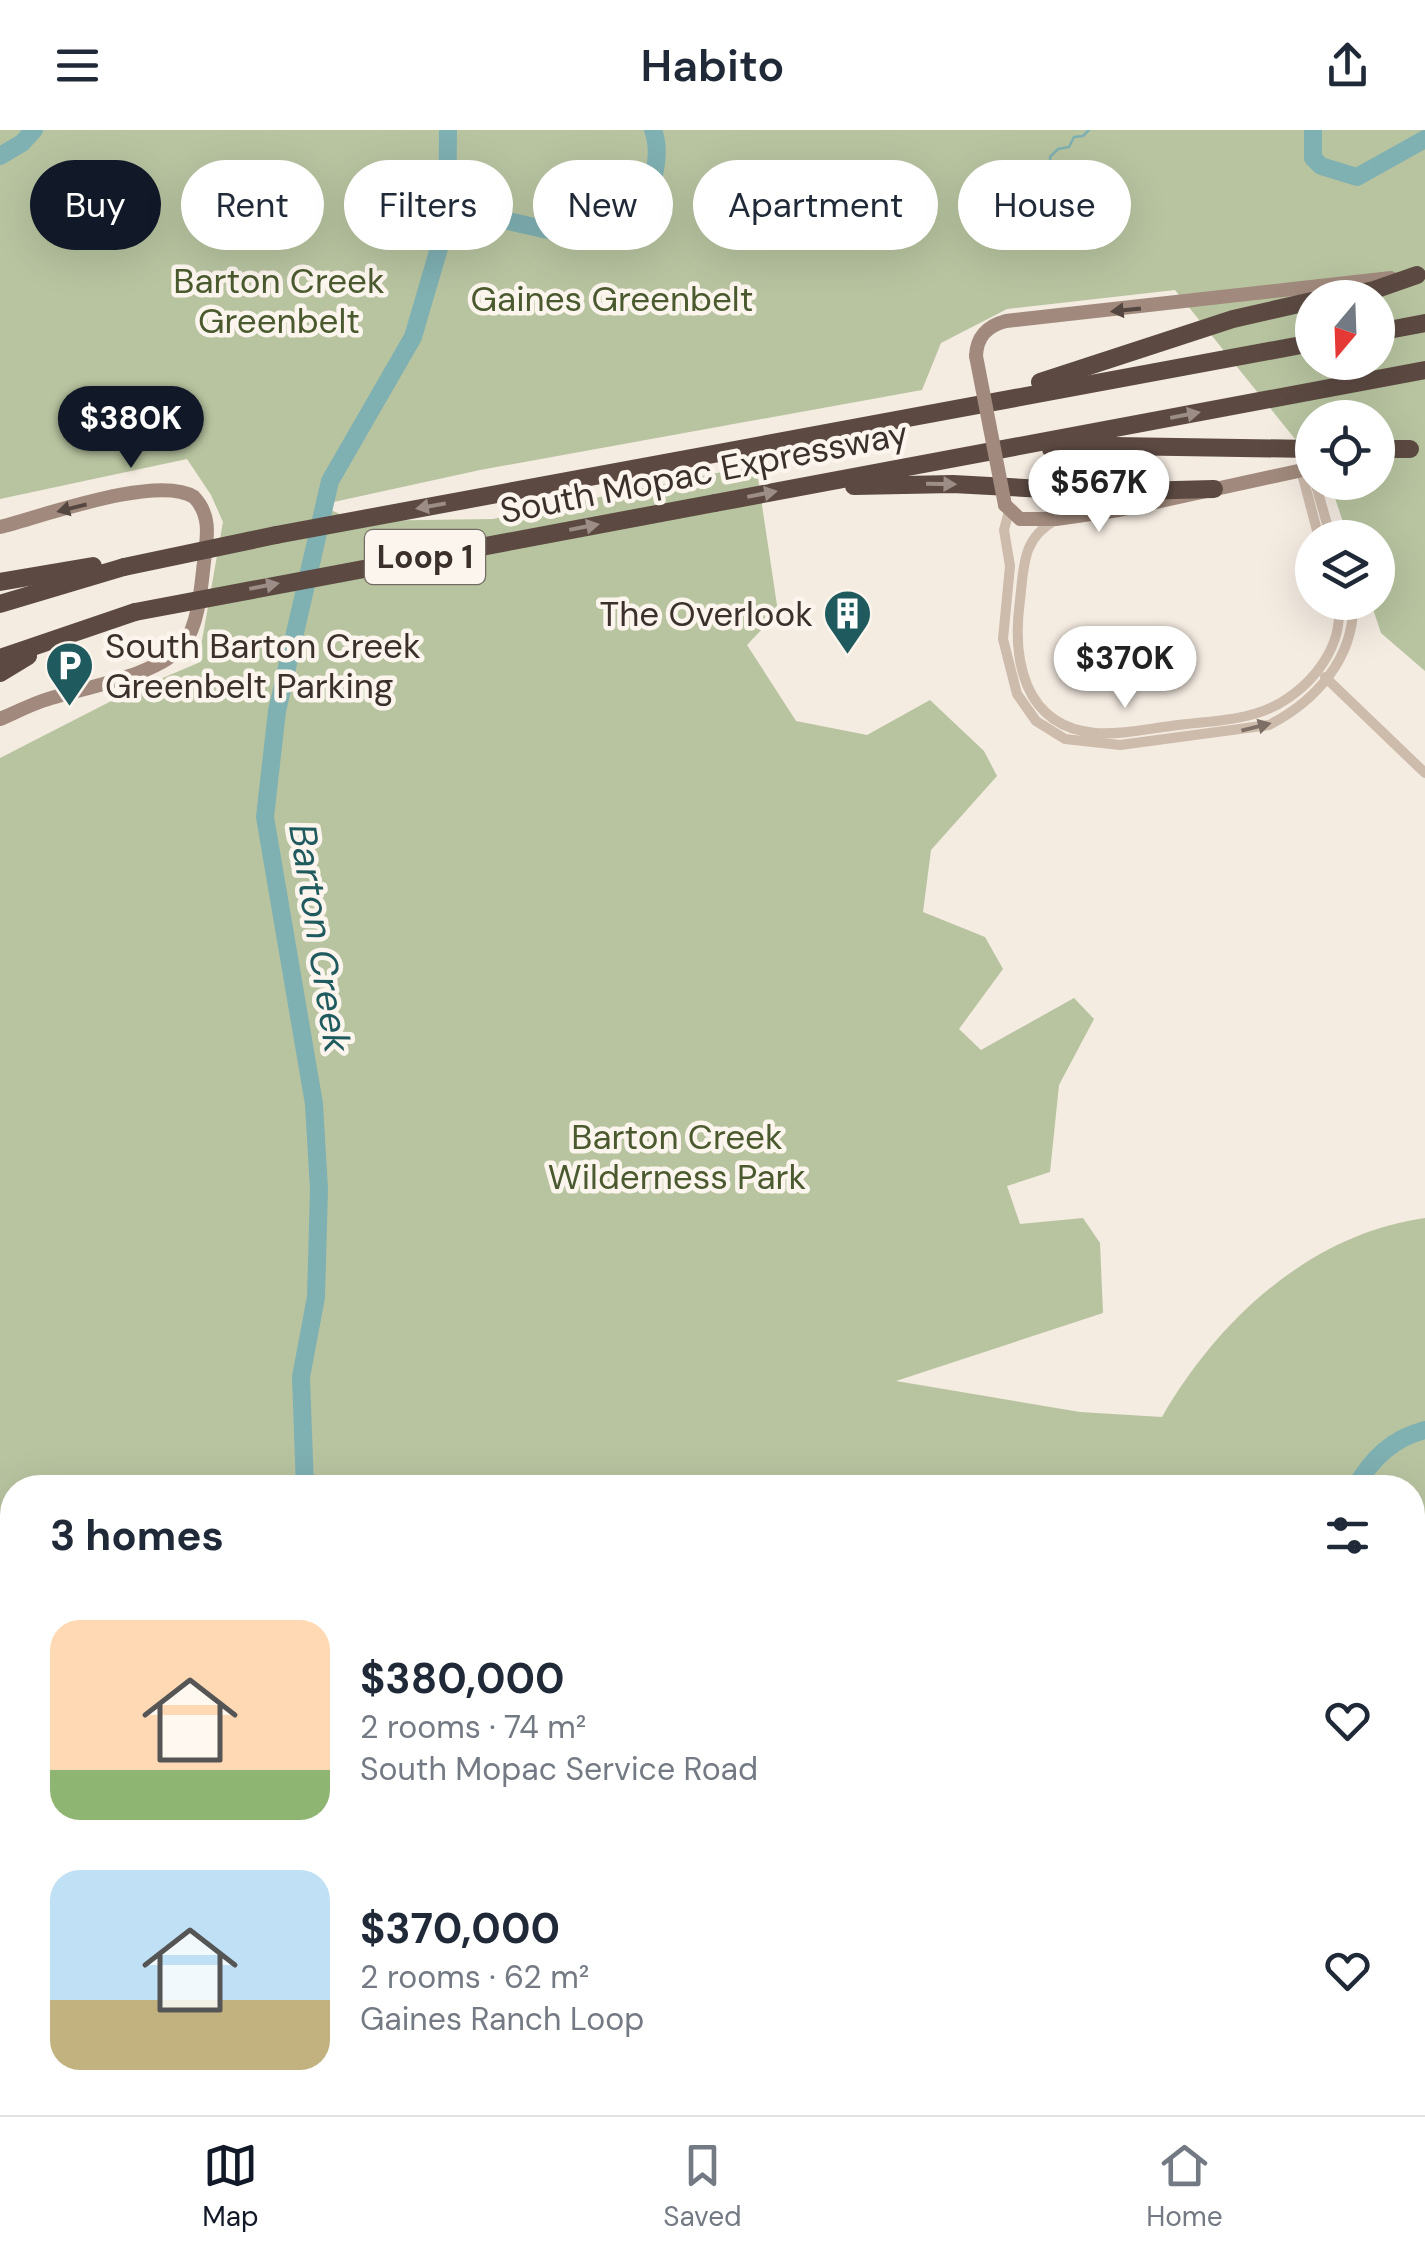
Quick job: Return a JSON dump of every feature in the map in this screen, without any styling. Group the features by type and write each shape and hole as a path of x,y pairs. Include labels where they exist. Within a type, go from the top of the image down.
{"highway":[{"path":"1395,283 1421,275"},
{"path":"994,401 1029,385 1217,324 1295,306"},
{"path":"1395,329 1424,324"},
{"name":"South Mopac Expressway","path":"0,604 124,567 1295,346"},
{"name":"South Mopac Expressway","path":"0,658 134,612 1425,370"},
{"path":"1020,445 1050,449 1295,449"},
{"path":"808,486 952,484 1112,492 1214,489"},
{"path":"0,582 88,565 124,567"},
{"path":"0,674 50,643"}],"main road":[{"path":"1295,476 1056,519 1020,519 1007,508 976,346 987,329 1006,321 1421,275"},
{"path":"0,528 140,491 168,488 194,497 207,520 194,622 183,645 142,670 37,702 0,720"}],"street":[{"path":"1007,508 1004,530 1010,566 1003,639 1016,694 1049,731 1066,739 1099,739"},
{"path":"1056,519 1038,532 1026,551 1017,650 1038,705 1063,724 1099,739 1120,745 1257,728 1289,712 1322,674 1341,662 1348,646 1350,620"},
{"path":"1006,598 1020,600"},
{"path":"1322,674 1338,633 1338,620"},
{"path":"1322,674 1425,773"}],"green space":[{"path":"0,130 1425,130 1425,671 1381,633 1377,620 1395,620 1395,520 1342,520 1336,500 1395,500 1395,400 1295,400 1295,439 1175,290 1007,309 941,343 922,390 480,470 320,505 355,521 493,519 756,465 778,612 747,645 796,721 867,735 930,700 984,751 997,776 931,850 923,912 985,937 1003,969 959,1029 981,1050 1074,998 1094,1019 1059,1085 1050,1172 1007,1186 1020,1224 1083,1218 1100,1243 1103,1313 896,1381 1080,1412 1162,1417 1211,1347 1271,1287 1343,1242 1383,1227 1425,1218 1425,1475 0,1475 0,758 125,694 198,663 223,522 187,459 0,499"}],"waterway":[{"name":"Barton Creek","path":"0,156 22,143 34,130"},
{"name":"Barton Creek","path":"305,1475 301,1377 316,1297 319,1189 314,1104 265,817 277,711 330,481 413,337 447,221 448,130"},
{"path":"513,222 601,239 624,231 640,210 654,173 657,155 653,130"},
{"path":"1050,160 1058,149 1069,147 1074,137 1089,130"},
{"path":"1313,130 1313,158 1321,166 1357,177 1425,139"},
{"path":"1363,1475 1384,1451 1425,1430"}],"place":[{"name":"The Overlook","path":"848,656"},
{"name":"South Barton Creek Greenbelt Parking","path":"70,708"}],"park label":[{"name":"Gaines Greenbelt","path":"612,299"},
{"name":"Barton Creek Greenbelt","path":"279,301"},
{"name":"Barton Creek Wilderness Park","path":"677,1157"}]}
